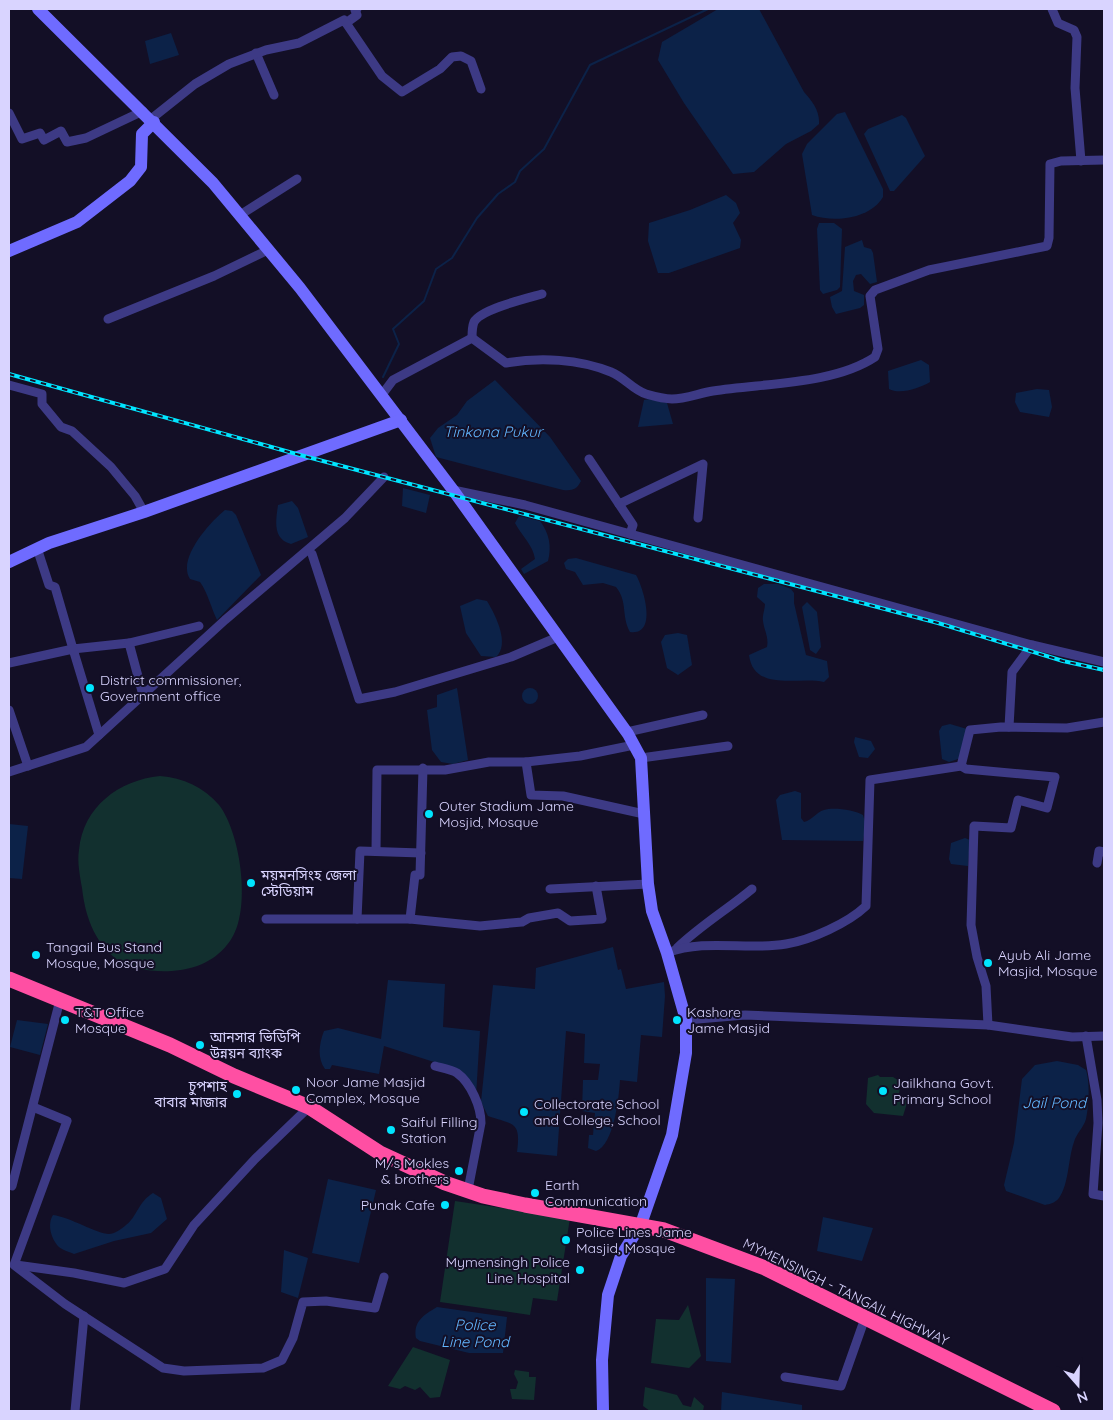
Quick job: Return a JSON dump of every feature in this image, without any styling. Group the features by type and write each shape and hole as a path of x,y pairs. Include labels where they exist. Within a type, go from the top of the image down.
{"highway":[{"name":"MYMENSINGH - TANGAIL HIGHWAY","path":"9,979 170,1045 234,1076 309,1108 380,1153 445,1183 526,1205 641,1224 700,1242 765,1268 1053,1411"}],"street":[{"path":"38,9 213,183 240,215 401,420 453,490 627,732 641,758 648,884 652,911 671,951 686,1020 686,1053 672,1135 641,1224 621,1256 608,1295 602,1360 603,1411"},
{"path":"346,23 357,15 355,10 357,9"},
{"path":"1052,9 1058,23 1074,30 1077,37 1076,88 1081,160"},
{"path":"9,113 22,139 40,133 44,140 61,131 67,142 86,138 149,118 195,84 229,64 256,53 299,43 344,20 382,76 402,92 440,69 452,57 461,56 470,61 481,89"},
{"path":"256,53 274,95"},
{"path":"9,251 77,222 130,181 141,167 142,134 149,118"},
{"path":"472,338 506,363 531,359 584,364 612,372 644,394 672,399 714,391 759,387 814,378 847,369 875,357 878,349 870,296 876,290 929,270 1047,246 1049,238 1050,164 1081,160 1104,160"},
{"path":"240,215 297,179"},
{"path":"108,319 214,276 268,250"},
{"path":"472,338 474,322 478,318 492,310 542,294"},
{"path":"381,396 393,380 472,338"},
{"path":"9,385 42,394 42,404 61,427 72,431 110,467 135,496 144,512"},
{"path":"9,562 37,548 144,512 401,420"},
{"path":"589,459 633,525 630,534"},
{"path":"620,504 703,464 698,518"},
{"path":"9,772 86,747 224,620 344,518 384,477"},
{"path":"453,490 525,505 1032,645 1104,662"},
{"path":"37,548 50,585 55,587 99,735"},
{"path":"312,554 359,700 395,692 511,657 558,637"},
{"path":"9,663 73,649 129,642 199,626"},
{"path":"129,642 143,695"},
{"path":"1009,727 1012,672 1032,645"},
{"path":"9,710 28,766"},
{"path":"627,732 703,715"},
{"path":"961,766 970,730 1009,727 1067,728 1104,722"},
{"path":"376,852 377,770 423,768 445,770 489,762 526,762 580,756 634,745"},
{"path":"641,758 728,746"},
{"path":"526,762 531,795 563,796 644,814"},
{"path":"671,951 686,946 786,944 847,921 866,906 870,780 961,766 966,769 1055,777 1047,808 1018,800 1011,828 974,826 971,925 977,957 986,986 988,1025"},
{"path":"410,919 415,875 420,875 423,768"},
{"path":"357,919 360,851 420,853"},
{"path":"1097,863 1099,851 1104,852"},
{"path":"550,889 648,884"},
{"path":"266,918 410,919 480,926 522,922 530,918 558,912 570,921 602,919 596,886"},
{"path":"671,951 694,932 741,900 752,889"},
{"path":"12,1186 60,1000"},
{"path":"686,1020 745,1015 988,1025 1072,1037 1104,1036"},
{"path":"1086,1036 1097,1100 1093,1194 1104,1196"},
{"path":"434,1066 459,1074 470,1088 481,1115 482,1123 468,1190"},
{"path":"12,1265 67,1121 33,1107"},
{"path":"12,1265 74,1273 124,1283 165,1269 194,1225 255,1159 309,1108"},
{"path":"12,1265 84,1316 163,1368 184,1371 264,1368 282,1360 293,1338 303,1302 326,1301 374,1308 384,1277"},
{"path":"75,1411 84,1316"},
{"path":"785,1377 841,1386 865,1318"}],"green space":[{"path":"160,776 192,784 207,793 219,805 227,818 233,834 241,873 241,911 237,928 230,941 218,954 205,963 172,971 134,968 121,962 107,951 96,935 88,917 83,898 78,855 82,835 88,821 106,798 131,783"},
{"path":"878,1075 880,1077 893,1077 901,1082 899,1094 908,1100 903,1116 874,1113 866,1104 868,1078"},
{"path":"455,1201 570,1218 557,1301 533,1298 530,1315 440,1302"},
{"path":"688,1305 701,1356 689,1368 651,1363 656,1319 679,1320"},
{"path":"413,1347 450,1360 440,1397 430,1398 420,1387 415,1390 405,1386 400,1389 388,1386"},
{"path":"515,1370 529,1372 529,1377 536,1377 534,1400 512,1399 510,1389 516,1389 518,1382 514,1374"},
{"path":"645,1387 677,1395 683,1405 691,1407 694,1397 704,1406 703,1411 650,1411 643,1406"}],"water":[{"path":"718,9 759,9 804,92 813,103 819,119 819,124 811,131 786,144 754,172 733,174 684,103 658,60 662,42"},
{"path":"171,33 179,55 150,64 145,41"},
{"path":"845,112 883,189 883,197 870,210 851,217 831,219 812,215 802,154 807,144 837,114"},
{"path":"902,115 906,118 925,156 894,191 890,191 864,134 868,129"},
{"path":"726,195 736,203 740,213 733,223 741,240 740,248 669,273 658,273 648,241 649,223 690,210"},
{"path":"819,223 834,223 842,229 840,287 837,290 823,294 820,290 817,229"},
{"path":"862,240 864,247 871,249 873,253 877,282 870,284 861,274 856,275 853,281 854,291 864,295 864,305 860,308 836,314 830,297 842,291 845,247"},
{"path":"921,360 929,365 930,382 904,391 889,389 888,371"},
{"name":"Tinkona Pukur","path":"495,380 550,437 581,481 576,488 563,490 436,457 430,438 438,428 457,415 467,401"},
{"path":"1037,389 1049,390 1052,407 1049,417 1020,412 1015,402 1016,393"},
{"path":"649,399 667,403 673,424 638,427 644,400"},
{"path":"403,488 430,495 426,513 402,506"},
{"path":"292,501 298,508 308,537 291,544 281,538 276,523 278,505"},
{"path":"225,510 232,511 236,515 261,575 217,620 200,582 190,579 187,571 191,552 203,532"},
{"path":"519,516 540,521 546,530 550,545 548,561 524,574 521,569 535,559 530,545 515,523"},
{"path":"576,558 636,575 645,600 646,619 644,627 639,631 630,632 627,626 622,598 616,587 603,583 583,585 575,572 566,569 564,563 568,559"},
{"path":"764,584 778,584 791,589 794,593 794,603 806,655 827,661 829,677 824,682 768,679 759,674 753,667 749,655 767,647 763,619 765,604 757,597 758,588"},
{"path":"477,599 487,601 500,630 502,645 496,657 481,656 466,633 460,606"},
{"path":"807,602 817,612 821,647 816,654 810,650 802,607"},
{"path":"678,633 687,635 692,665 678,675 667,668 661,642 665,635"},
{"path":"457,688 468,760 453,764 441,762 432,750 427,710 437,707 437,695"},
{"path":"527,688 533,688 538,693 536,702 527,704 522,699 522,693"},
{"path":"950,724 967,729 961,758 949,762 942,759 939,731 942,726"},
{"path":"855,737 871,741 875,749 868,758 859,757 854,742"},
{"path":"795,791 801,793 801,818 804,822 810,820 821,811 828,809 850,810 863,815 866,825 863,841 782,840 776,800 780,795"},
{"path":"9,824 28,826 22,879 9,878"},
{"path":"965,838 970,840 968,866 951,864 949,859 951,843"},
{"path":"613,947 618,970 621,969 626,989 664,982 665,996 662,1037 641,1035 637,1082 620,1080 617,1108 611,1130 602,1147 596,1151 588,1148 589,1135 593,1135 595,1113 582,1111 583,1080 598,1080 600,1064 584,1063 585,1034 566,1031 557,1156 517,1152 518,1135 514,1126 488,1116 481,1102 493,985 535,989 536,968"},
{"path":"388,980 445,984 443,1027 480,1031 476,1096 459,1070 384,1046 379,1074 332,1065 330,1069 325,1069 322,1065 320,1051 324,1031 338,1028 381,1039"},
{"path":"17,1020 48,1024 40,1055 10,1047"},
{"name":"Jail Pond","path":"1057,1061 1078,1065 1086,1070 1089,1087 1088,1107 1085,1122 1074,1142 1065,1186 1056,1201 1045,1205 1006,1191 1004,1185 1014,1143 1022,1079 1035,1065"},
{"path":"328,1179 376,1190 359,1263 312,1253"},
{"path":"153,1193 161,1198 167,1219 151,1233 114,1241 74,1254 60,1248 54,1240 50,1227 53,1215 111,1234 130,1222 144,1201"},
{"path":"823,1217 873,1228 862,1261 817,1251"},
{"path":"284,1250 308,1258 298,1298 281,1292"},
{"path":"706,1278 735,1279 731,1363 706,1361"},
{"name":"Police Line Pond","path":"437,1307 507,1317 503,1353 469,1353 420,1341 416,1338 416,1327 420,1319"},
{"path":"722,1392 802,1405 802,1411 721,1411"}],"waterway":[{"path":"383,377 399,344 393,329 424,301 436,269 452,258 477,218 498,194 515,182 520,171 544,149 590,65 708,9"}],"railway":[{"path":"9,374 300,455 938,623 1063,661 1104,670"}],"place":[{"name":"District commissioner, Government office","path":"90,688"},
{"name":"Outer Stadium Jame Mosjid, Mosque","path":"429,814"},
{"name":"ময়মনসিংহ জেলা স্টেডিয়াম","path":"251,883"},
{"name":"Tangail Bus Stand Mosque, Mosque","path":"36,955"},
{"name":"Ayub Ali Jame Masjid, Mosque","path":"988,963"},
{"name":"T&T Office Mosque","path":"65,1020"},
{"name":"Kashore Jame Masjid","path":"677,1020"},
{"name":"আনসার ভিডিপি উন্নয়ন ব্যাংক","path":"200,1045"},
{"name":"Noor Jame Masjid Complex, Mosque","path":"296,1090"},
{"name":"Jailkhana Govt. Primary School","path":"883,1091"},
{"name":"চুপশাহ বাবার মাজার","path":"237,1094"},
{"name":"Collectorate School and College, School","path":"524,1112"},
{"name":"Saiful Filling Station","path":"391,1130"},
{"name":"M/s Mokles & brothers","path":"459,1171"},
{"name":"Earth Communication","path":"535,1193"},
{"name":"Punak Cafe","path":"445,1205"},
{"name":"Police Lines Jame Masjid, Mosque","path":"566,1240"},
{"name":"Mymensingh Police Line Hospital","path":"580,1270"}]}
